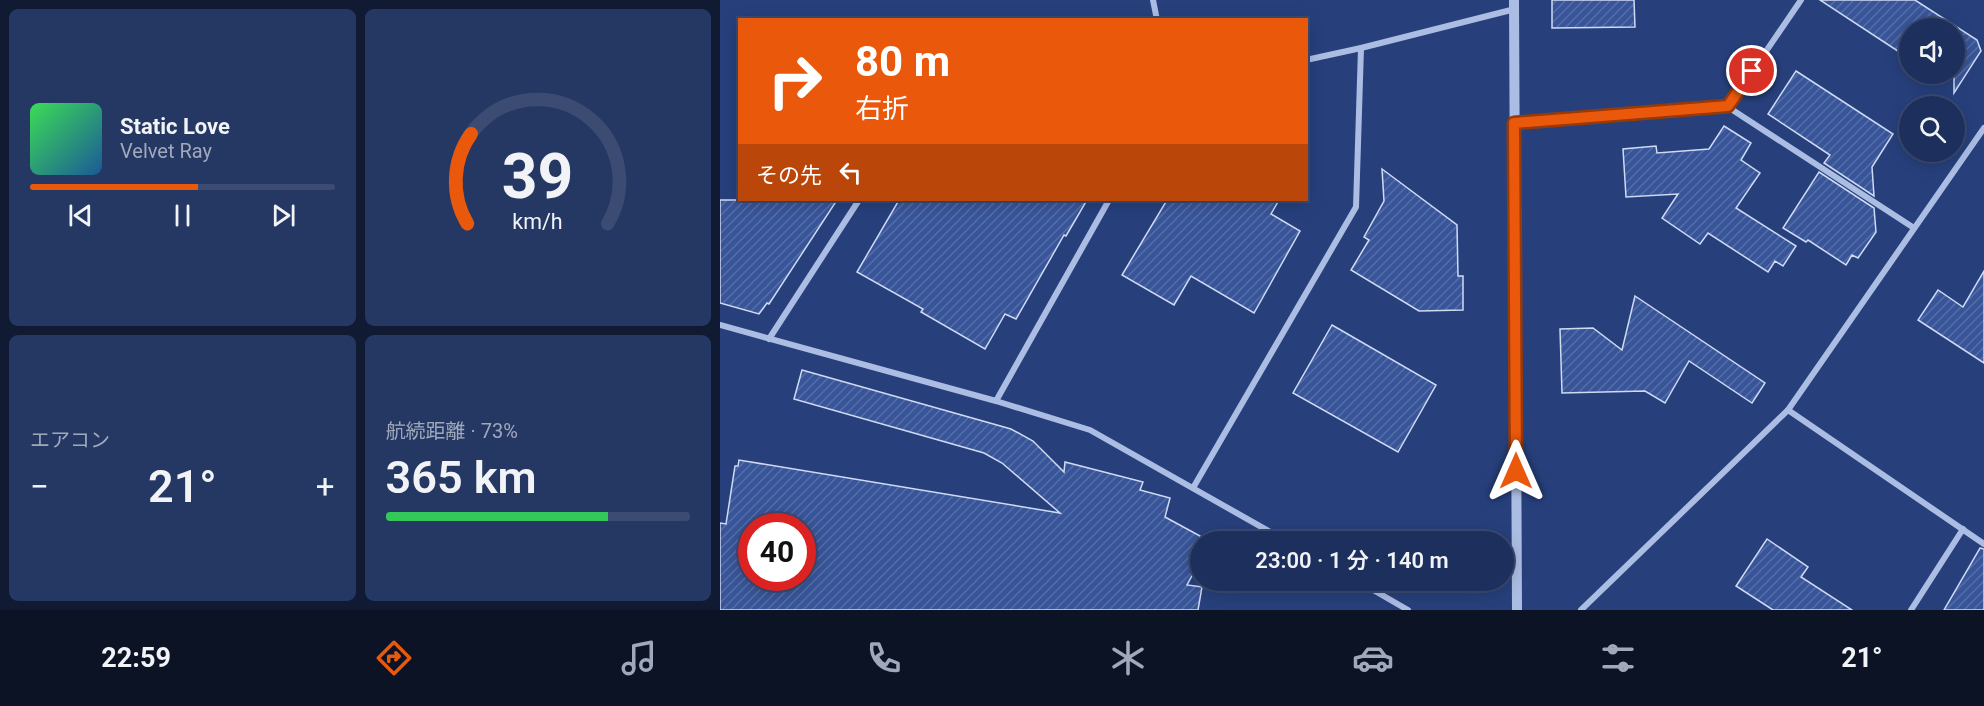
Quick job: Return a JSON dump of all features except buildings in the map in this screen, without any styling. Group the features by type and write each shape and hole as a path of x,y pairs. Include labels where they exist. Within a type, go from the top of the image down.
{"street":[{"path":"1153,0 1158,18"},
{"path":"1728,106 1801,0"},
{"path":"1308,60 1361,48 1514,5 1517,610"},
{"path":"1193,488 1356,207 1361,48"},
{"path":"1514,123 1728,106 1914,228"},
{"path":"1581,610 1788,410 1984,128"},
{"path":"769,339 858,201"},
{"path":"996,401 1108,201"},
{"path":"720,325 996,401 1090,430 1269,531"},
{"path":"1788,410 1984,544"},
{"path":"1911,610 1963,529"},
{"path":"1375,591 1408,610"}],"route":[{"path":"1516,471 1514,123 1728,106 1752,71"}]}
